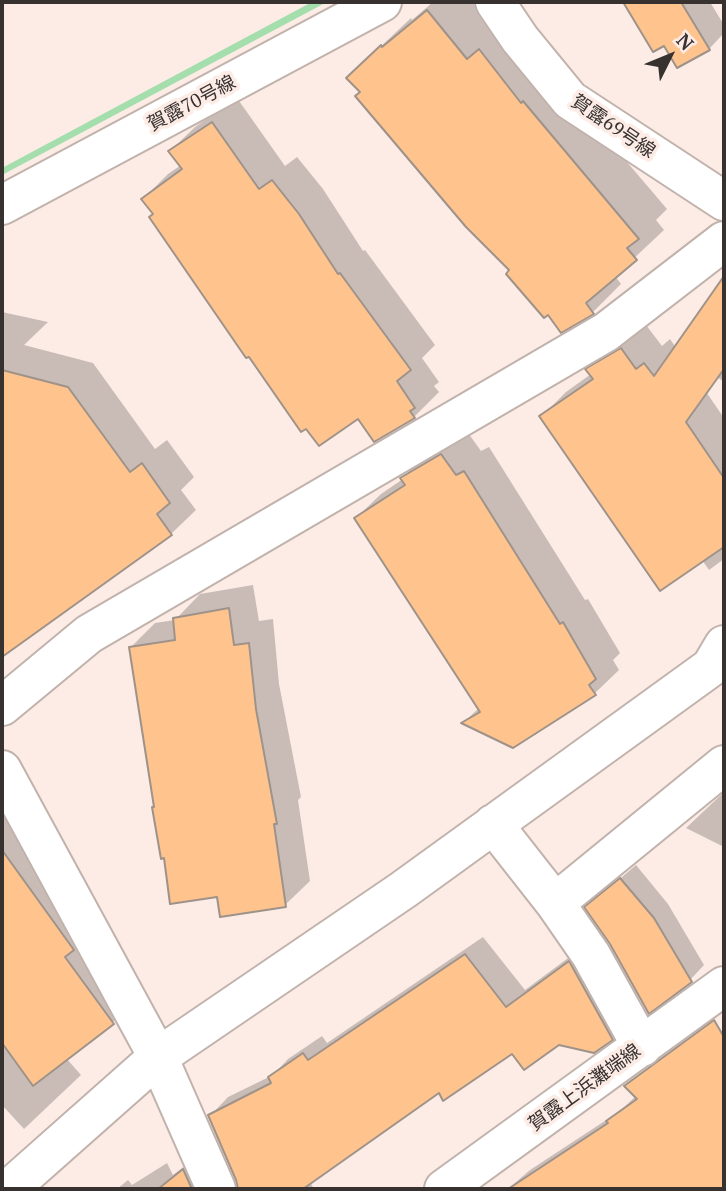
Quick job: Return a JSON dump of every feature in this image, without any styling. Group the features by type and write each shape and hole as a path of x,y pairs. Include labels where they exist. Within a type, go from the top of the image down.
{"street":[{"name":"賀露70号線","path":"2,205 382,2"},
{"name":"賀露69号線","path":"495,2 520,39 570,100 724,201"},
{"path":"2,706 89,634 606,332 724,241"},
{"path":"9,1189 158,1057 392,898 711,667 724,645"},
{"path":"555,904 724,765"},
{"path":"2,770 158,1057 216,1189"},
{"path":"493,824 591,955 642,1047"},
{"name":"賀露上浜灘端線","path":"444,1189 482,1178 642,1047 724,986"}],"green space":[{"path":"312,2 327,2 2,175 2,168"}],"building":[{"path":"623,2 681,2 710,50 677,68 664,46 653,52"},
{"path":"427,10 467,59 479,49 521,103 523,101 639,239 627,248 637,260 586,303 594,314 561,333 548,315 544,318 506,274 509,270 466,227 355,96 360,92 346,78 381,45 382,47"},
{"path":"212,122 259,189 272,180 299,214 338,274 340,273 411,370 397,381 415,408 410,411 415,418 374,442 358,419 319,446 306,429 301,432 249,357 246,358 149,217 153,214 141,199 182,169 168,151"},
{"path":"724,276 724,369 686,422 724,478 724,547 660,591 539,416 593,379 585,369 621,348 636,369 644,363 654,376"},
{"path":"2,370 68,387 130,472 142,463 170,503 157,514 172,535 2,657"},
{"path":"441,454 456,475 464,471 560,624 563,622 596,679 589,685 596,695 513,748 461,723 480,712 354,518 405,485 400,478"},
{"path":"229,608 234,645 249,643 256,709 277,824 274,824 286,907 220,917 217,897 170,904 164,858 161,859 152,807 129,647 175,640 173,618"},
{"path":"2,850 74,950 65,957 114,1024 33,1086 2,1043"},
{"path":"620,878 654,918 692,982 649,1014 610,944 584,907"},
{"path":"465,954 506,1007 569,961 613,1040 594,1053 559,1045 524,1070 512,1054 443,1101 439,1093 303,1189 238,1189 208,1115 271,1083 268,1077 303,1053 308,1060"},
{"path":"714,1020 724,1037 724,1189 508,1189 608,1123 606,1121 637,1099 624,1086"},
{"path":"183,1169 192,1189 158,1189"}]}
